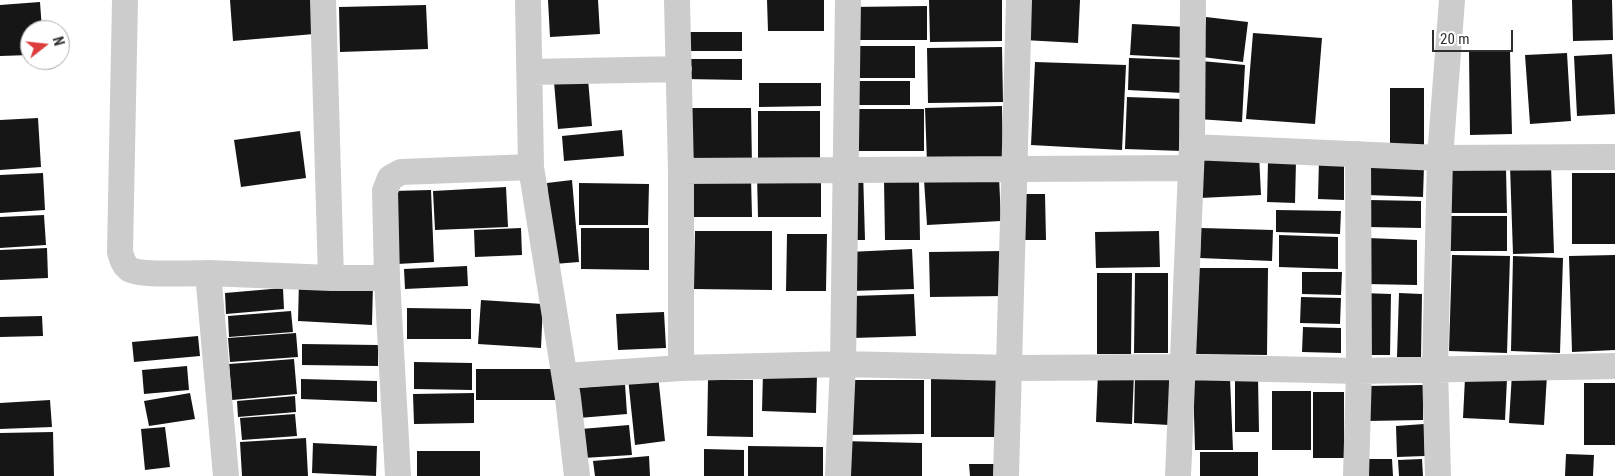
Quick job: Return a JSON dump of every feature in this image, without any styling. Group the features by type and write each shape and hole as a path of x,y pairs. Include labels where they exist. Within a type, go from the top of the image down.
{"street":[{"path":"125,0 120,252 122,263 130,270 142,272 388,278"},
{"path":"324,0 331,278"},
{"path":"528,0 531,167 565,376 577,476"},
{"path":"677,0 681,171 681,368"},
{"path":"838,476 843,364 848,0"},
{"path":"1006,476 1019,0"},
{"path":"1178,476 1181,367 1192,157 1192,0"},
{"path":"1438,476 1435,368 1440,158 1452,0"},
{"path":"530,72 679,70"},
{"path":"681,171 1015,168 1192,157 1358,154 1440,158 1615,157"},
{"path":"1356,476 1359,371 1358,154"},
{"path":"398,476 385,191 390,178 401,172 531,167"},
{"path":"208,273 226,476"},
{"path":"565,376 681,368 843,364 1010,368 1181,367 1359,371 1435,368 1615,366"}],"building":[{"path":"230,0 311,0 314,34 233,41"},
{"path":"548,0 598,0 600,34 550,37"},
{"path":"767,0 824,0 824,31 768,31"},
{"path":"929,0 1002,0 1002,41 930,42"},
{"path":"1026,0 1080,0 1078,43 1024,40"},
{"path":"1572,0 1612,0 1613,40 1573,41"},
{"path":"40,2 41,20 20,20 20,55 0,56 0,5"},
{"path":"426,5 428,49 340,52 339,7"},
{"path":"927,6 927,40 851,40 851,7"},
{"path":"1206,17 1248,22 1243,62 1202,57"},
{"path":"1132,24 1187,27 1185,58 1130,55"},
{"path":"685,32 742,32 742,51 685,51"},
{"path":"1253,33 1322,38 1315,124 1246,119"},
{"path":"851,46 915,46 915,78 852,78"},
{"path":"1002,47 1003,102 928,103 927,48"},
{"path":"1469,52 1510,52 1512,134 1470,135"},
{"path":"1567,53 1571,121 1530,124 1525,55"},
{"path":"1612,54 1615,114 1577,116 1574,56"},
{"path":"1129,58 1184,60 1183,93 1128,90"},
{"path":"685,59 742,59 742,80 685,79"},
{"path":"1201,61 1245,65 1242,122 1198,119"},
{"path":"1035,62 1126,65 1122,150 1031,145"},
{"path":"588,79 592,126 558,129 554,82"},
{"path":"854,81 910,81 910,105 854,105"},
{"path":"759,83 821,83 821,106 759,107"},
{"path":"1390,88 1424,88 1424,147 1390,147"},
{"path":"1127,97 1183,99 1182,151 1125,149"},
{"path":"1002,106 1003,162 927,163 925,108"},
{"path":"682,108 751,108 752,166 683,166"},
{"path":"854,109 924,109 924,151 854,151"},
{"path":"758,111 820,111 820,160 758,160"},
{"path":"38,118 41,167 0,170 0,120"},
{"path":"622,130 624,156 564,161 562,136"},
{"path":"300,131 306,178 241,187 234,140"},
{"path":"1259,154 1261,195 1200,198 1198,157"},
{"path":"1319,159 1344,159 1344,200 1318,199"},
{"path":"1268,161 1296,161 1295,203 1267,202"},
{"path":"1368,164 1424,166 1423,197 1367,195"},
{"path":"1551,165 1554,253 1513,254 1510,166"},
{"path":"1448,169 1506,169 1507,213 1449,213"},
{"path":"846,170 863,170 865,240 848,240"},
{"path":"43,173 45,210 0,213 0,175"},
{"path":"1572,173 1615,173 1615,244 1572,244"},
{"path":"821,174 821,217 758,217 757,175"},
{"path":"999,176 1001,221 927,225 924,180"},
{"path":"751,178 752,217 689,217 688,179"},
{"path":"572,180 579,262 554,264 547,183"},
{"path":"884,180 919,180 920,240 885,240"},
{"path":"579,183 649,184 648,225 579,225"},
{"path":"506,187 508,227 435,230 433,191"},
{"path":"431,190 434,262 397,264 393,191"},
{"path":"1023,194 1045,194 1046,240 1024,240"},
{"path":"1369,200 1421,201 1421,228 1368,227"},
{"path":"1276,210 1341,211 1340,234 1276,232"},
{"path":"44,215 46,245 0,248 0,217"},
{"path":"1449,216 1507,216 1507,251 1449,251"},
{"path":"521,228 522,255 475,257 474,230"},
{"path":"581,228 649,228 649,270 581,269"},
{"path":"1201,228 1273,230 1272,261 1200,258"},
{"path":"695,231 772,231 772,290 694,289"},
{"path":"1159,231 1160,267 1096,268 1095,232"},
{"path":"787,234 827,234 826,291 786,291"},
{"path":"1279,235 1338,237 1338,269 1279,267"},
{"path":"1368,238 1417,240 1417,285 1367,284"},
{"path":"47,248 48,278 0,280 0,250"},
{"path":"912,249 914,289 851,291 849,252"},
{"path":"1004,251 1005,296 930,297 929,252"},
{"path":"1452,255 1510,256 1507,353 1449,351"},
{"path":"1615,255 1615,350 1572,352 1569,256"},
{"path":"1513,256 1563,258 1560,353 1511,351"},
{"path":"467,266 468,286 405,289 404,269"},
{"path":"1195,268 1268,268 1267,355 1194,354"},
{"path":"1302,272 1342,272 1341,295 1302,294"},
{"path":"1097,273 1132,273 1131,354 1097,354"},
{"path":"1135,273 1168,273 1168,353 1134,353"},
{"path":"299,280 373,283 372,325 298,321"},
{"path":"283,288 284,309 226,314 225,293"},
{"path":"1362,293 1391,294 1390,355 1361,355"},
{"path":"1399,293 1422,294 1421,358 1397,357"},
{"path":"914,294 916,336 853,338 852,296"},
{"path":"1301,297 1341,298 1340,324 1300,323"},
{"path":"481,300 543,304 541,348 478,344"},
{"path":"407,308 471,309 471,339 407,339"},
{"path":"291,311 293,332 229,337 228,316"},
{"path":"664,312 666,348 618,350 616,314"},
{"path":"42,316 43,336 0,337 0,317"},
{"path":"1303,327 1341,328 1341,353 1302,352"},
{"path":"296,333 298,357 230,362 228,338"},
{"path":"198,336 200,356 134,362 132,342"},
{"path":"302,344 378,345 378,366 302,365"},
{"path":"294,359 297,394 232,400 229,364"},
{"path":"414,362 472,363 472,390 414,389"},
{"path":"187,366 189,390 144,394 142,370"},
{"path":"476,369 557,369 556,400 476,400"},
{"path":"763,372 817,374 816,413 762,411"},
{"path":"1098,372 1134,373 1132,424 1096,422"},
{"path":"1512,373 1547,375 1544,425 1509,423"},
{"path":"1135,374 1172,376 1169,425 1134,423"},
{"path":"658,375 665,441 635,445 628,378"},
{"path":"1235,377 1258,377 1259,432 1235,432"},
{"path":"1230,378 1233,450 1195,450 1193,379"},
{"path":"1465,378 1507,379 1505,420 1463,418"},
{"path":"301,379 377,381 377,402 301,399"},
{"path":"931,379 1001,379 1002,437 931,437"},
{"path":"708,380 753,380 753,437 707,436"},
{"path":"844,380 924,380 924,434 844,435"},
{"path":"1584,383 1615,383 1615,445 1584,445"},
{"path":"625,384 627,414 579,418 577,388"},
{"path":"1423,385 1423,420 1366,421 1366,386"},
{"path":"1272,391 1311,391 1311,450 1272,450"},
{"path":"1313,392 1344,392 1344,458 1313,458"},
{"path":"190,393 195,419 149,426 144,401"},
{"path":"474,393 474,423 414,424 413,394"},
{"path":"295,396 296,412 238,417 237,401"},
{"path":"50,400 52,427 0,429 0,403"},
{"path":"295,414 297,436 242,440 240,418"},
{"path":"1424,424 1425,456 1397,457 1396,426"},
{"path":"629,425 632,455 583,458 581,429"},
{"path":"165,427 170,467 145,470 141,429"},
{"path":"53,432 54,476 0,476 0,433"},
{"path":"306,438 308,476 242,476 240,442"},
{"path":"842,441 922,443 922,476 842,476"},
{"path":"313,443 377,446 376,476 312,473"},
{"path":"748,446 823,447 823,476 748,476"},
{"path":"704,449 744,450 744,476 704,476"},
{"path":"417,451 480,451 480,476 417,476"},
{"path":"1200,452 1258,452 1258,476 1200,476"},
{"path":"1566,454 1594,455 1593,476 1565,476"},
{"path":"649,456 650,476 595,476 593,461"},
{"path":"1364,459 1392,459 1393,476 1364,476"},
{"path":"1422,459 1423,476 1399,476 1398,460"},
{"path":"969,464 1004,464 1004,476 970,476"}]}
